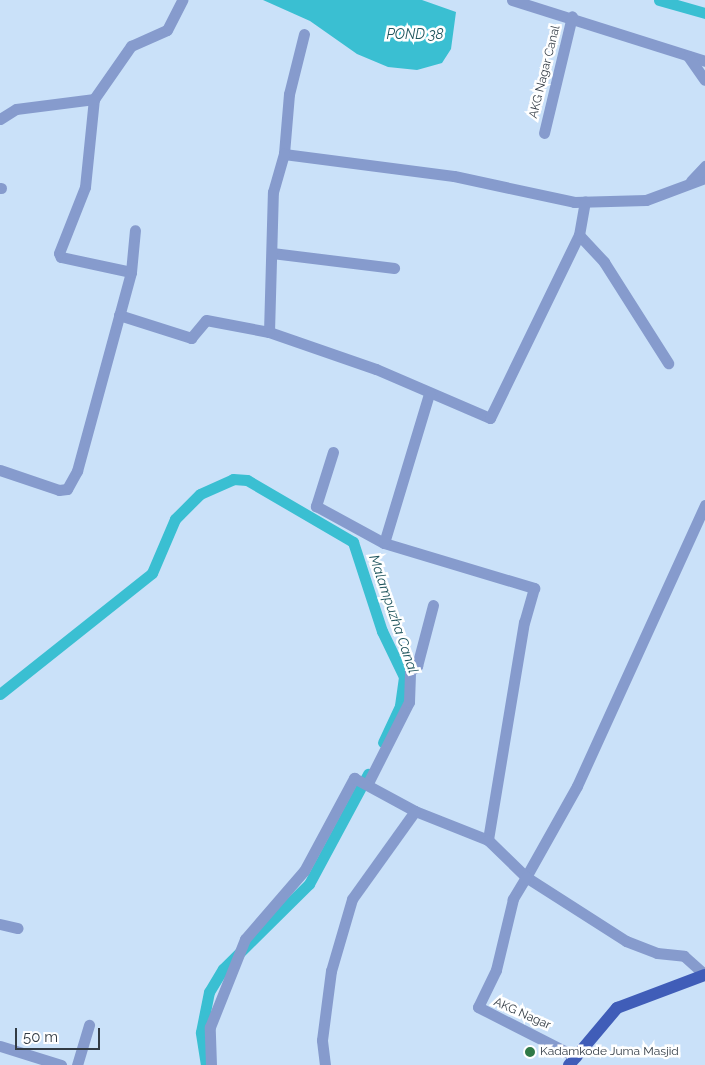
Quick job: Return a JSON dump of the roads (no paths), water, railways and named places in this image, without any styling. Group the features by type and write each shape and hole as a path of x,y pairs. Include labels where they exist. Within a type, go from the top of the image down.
{"main road":[{"path":"572,1061 617,1008 705,975"}],"street":[{"path":"131,272 61,257 59,253 85,187 94,98 131,46 168,30 182,0"},
{"path":"512,0 572,16 705,61"},
{"name":"AKG Nagar Canal","path":"544,133 572,16"},
{"path":"269,332 273,192 284,154 288,94 304,34"},
{"path":"688,56 705,80"},
{"path":"0,119 16,109 94,98"},
{"path":"284,154 454,176 585,202 646,200 692,181 705,178"},
{"path":"692,181 705,166"},
{"path":"119,315 191,338 206,320 269,332 376,369 429,394 490,418 579,235 585,202"},
{"path":"0,470 59,490 67,489 77,470 131,272 134,230"},
{"path":"579,235 604,262 668,363"},
{"path":"272,254 394,268"},
{"path":"384,543 429,394"},
{"path":"333,452 316,506 384,543 534,588 524,622 488,840"},
{"name":"AKG Nagar","path":"572,1061 481,1011 478,1002 496,970 514,898 577,786 705,505"},
{"path":"368,783 409,702 410,671 417,666 432,605"},
{"path":"211,1065 210,1027 245,939 304,871 354,778 368,783 415,811 488,840 526,877 626,941 657,953 684,956 705,975"},
{"path":"325,1065 322,1040 331,971 352,898 415,811"},
{"path":"0,924 18,928"},
{"path":"77,1065 89,1025"},
{"path":"0,1046 62,1065"}],"water":[{"name":"POND 38","path":"263,0 422,0 456,12 451,49 442,63 417,70 388,67 357,54 310,21"}],"waterway":[{"path":"659,0 705,13"},
{"name":"Malampuzha Canal","path":"0,694 152,573 175,519 200,494 233,479 247,480 353,542 382,631 404,677 400,706 383,742"},
{"name":"Malampuzha Canal","path":"206,1065 201,1032 209,992 223,969 309,884 368,774"}],"place":[{"name":"Kadamkode Juma Masjid","path":"530,1052"}]}
